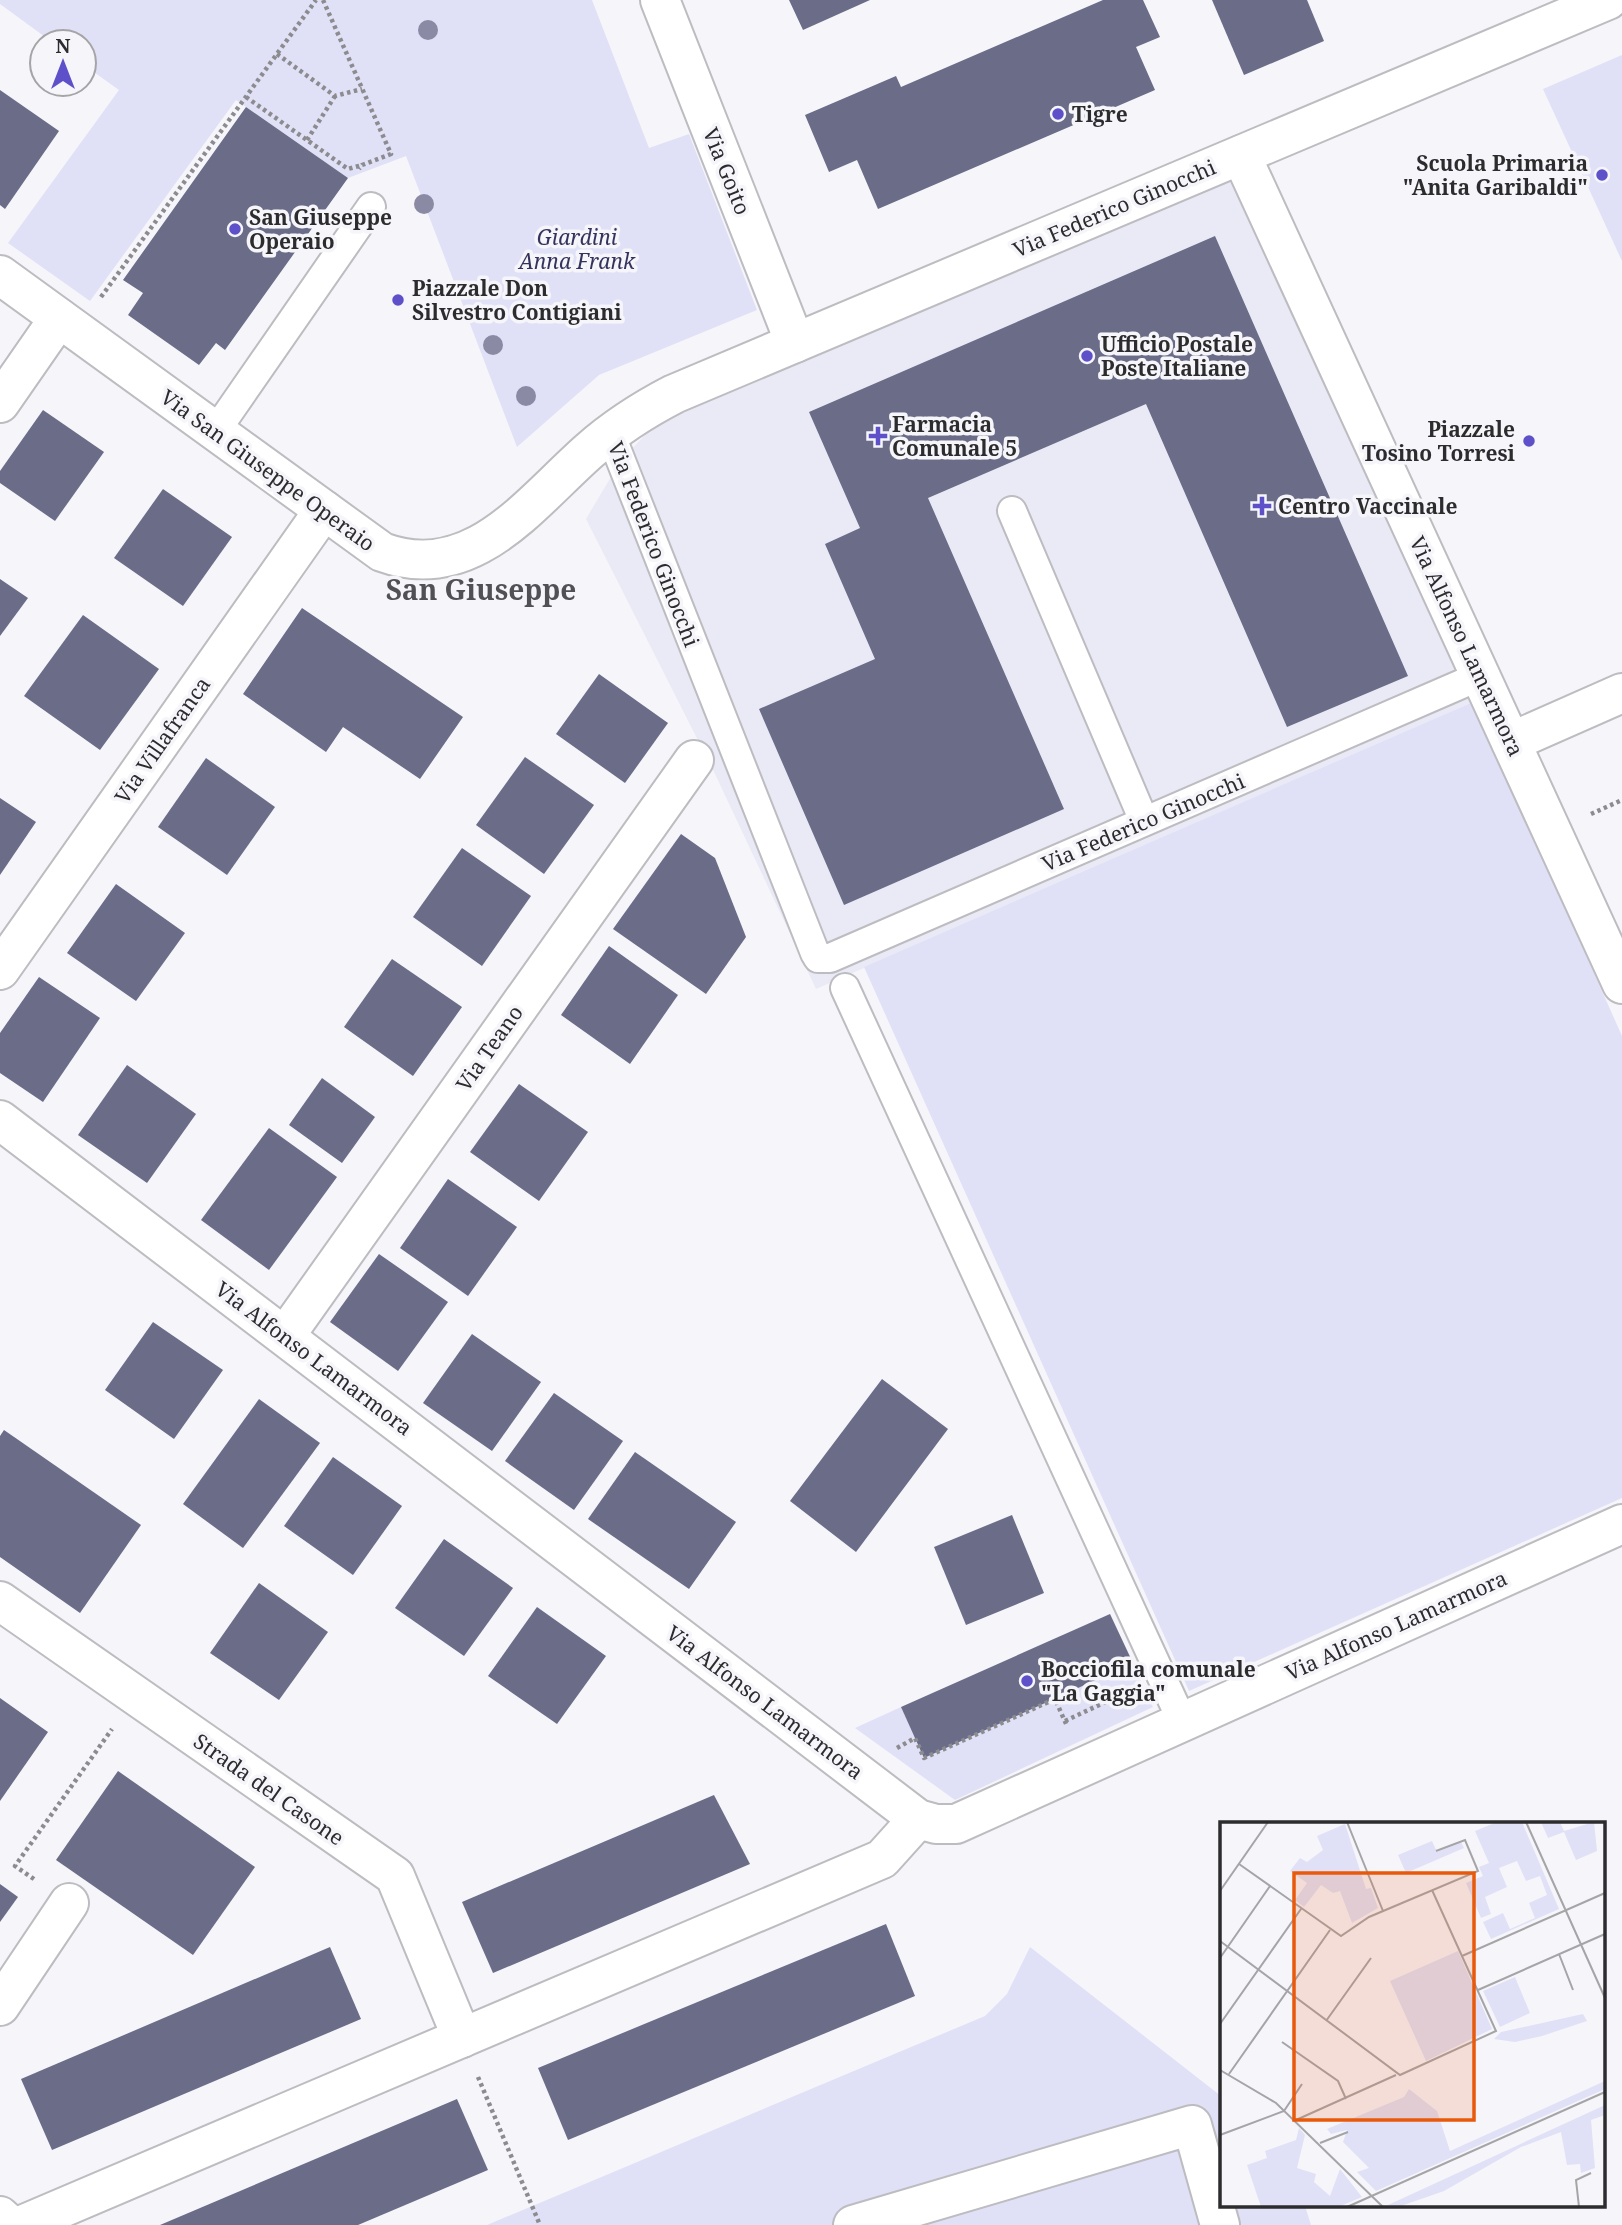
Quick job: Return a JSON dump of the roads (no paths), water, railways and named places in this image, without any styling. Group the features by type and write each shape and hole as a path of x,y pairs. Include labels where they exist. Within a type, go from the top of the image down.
{"street":[{"name":"Via Goito","path":"660,0 795,343"},
{"name":"Via Federico Ginocchi","path":"610,433 635,415 674,394 1608,0"},
{"name":"Via Alfonso Lamarmora","path":"1241,155 1622,984"},
{"name":"Via San Giuseppe Operaio","path":"0,275 382,552 403,560 424,561 471,551 517,519 610,433"},
{"path":"0,403 59,318"},
{"name":"Via Villafranca","path":"0,970 324,510"},
{"path":"1511,742 1622,693"},
{"name":"Via Teano","path":"285,1336 694,760"},
{"name":"Via Alfonso Lamarmora","path":"0,1120 918,1819 936,1824 956,1824 1622,1524"},
{"name":"Strada del Casone","path":"0,1601 395,1877 462,2038"},
{"path":"22,2225 882,1860 918,1819"},
{"path":"0,2006 69,1903"},
{"path":"853,2225 1192,2125 1220,2225"},
{"path":"0,2216 10,2225"}],"lane":[{"path":"215,432 371,207"},
{"name":"Via Federico Ginocchi","path":"610,433 818,958 830,958 1480,676"},
{"path":"1012,511 1144,821"},
{"path":"845,988 1182,1721"}],"place":[{"name":"Tigre","path":"1058,114"},
{"name":"Scuola Primaria \"Anita Garibaldi\"","path":"1602,175"},
{"name":"San Giuseppe Operaio","path":"235,229"},
{"name":"Piazzale Don Silvestro Contigiani","path":"398,300"},
{"name":"Ufficio Postale Poste Italiane","path":"1087,356"},
{"name":"Farmacia Comunale 5","path":"878,436"},
{"name":"Piazzale Tosino Torresi","path":"1529,441"},
{"name":"Centro Vaccinale","path":"1262,506"},
{"name":"Bocciofila comunale \"La Gaggia\"","path":"1027,1681"}],"district":[{"name":"San Giuseppe","path":"481,589"}],"park label":[{"name":"Giardini Anna Frank","path":"577,249"}]}
